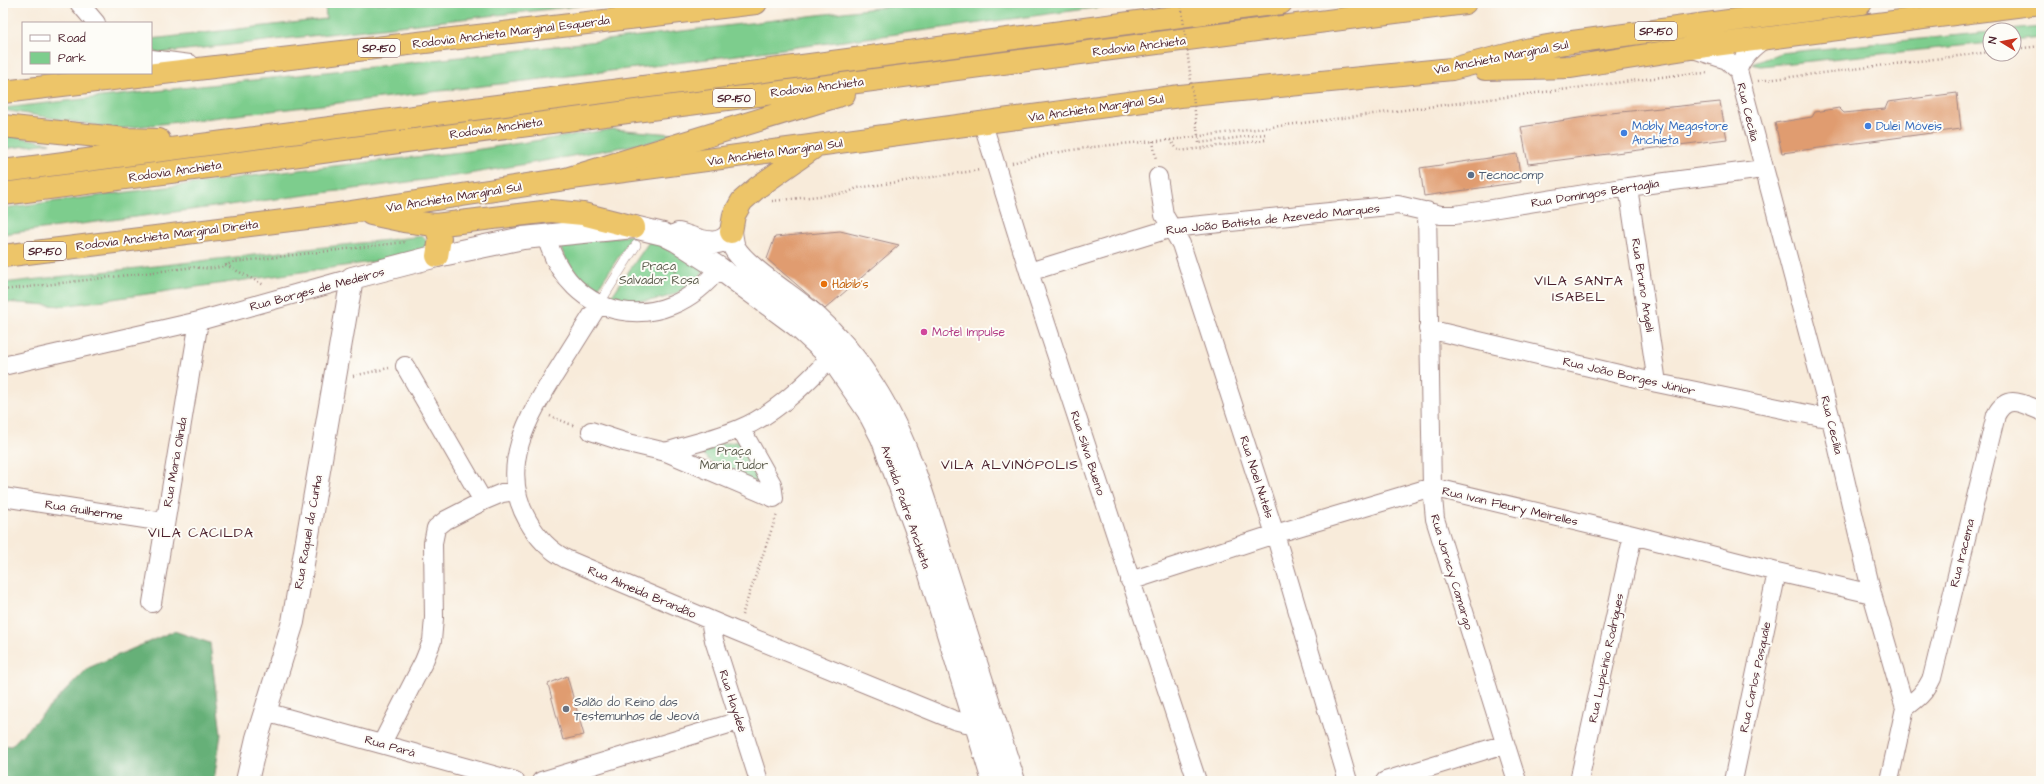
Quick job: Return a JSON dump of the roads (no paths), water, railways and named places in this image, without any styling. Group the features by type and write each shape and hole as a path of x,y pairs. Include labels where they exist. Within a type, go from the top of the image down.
{"highway":[{"name":"Rodovia Anchieta Marginal Esquerda","path":"152,73 215,68 756,3"},
{"name":"Rodovia Anchieta","path":"3,170 1281,3"},
{"name":"Rodovia Anchieta","path":"3,194 603,114 1465,3"},
{"name":"Via Anchieta Marginal Sul","path":"331,215 566,179 814,147 1180,96 1452,69 1565,43 1861,3"},
{"path":"1452,69 1529,69 1571,67 1691,48 2041,3"},
{"name":"Rodovia Anchieta Marginal Esquerda","path":"3,92 71,79 136,74"},
{"path":"566,179 899,77"},
{"path":"3,126 132,139 258,136"},
{"path":"731,232 736,209 745,198 814,147"},
{"path":"360,211 404,221 435,225 551,211 583,214 635,236"},
{"name":"Rodovia Anchieta Marginal Direita","path":"3,256 331,215"},
{"path":"435,225 440,238 438,256"}],"street":[{"path":"79,3 95,22"},
{"name":"Rua Cecília","path":"1739,76 1742,61 1749,52 1766,38"},
{"name":"Rua Cecília","path":"1691,48 1727,60 1739,76 1831,419 1872,594 1905,708 1889,781"},
{"path":"152,59 215,68"},
{"name":"Rua Silva Bueno","path":"983,124 1029,272 1197,781"},
{"name":"Rua Domingos Bertaglia","path":"1427,211 1441,215 1455,215 1628,187 1763,169"},
{"name":"Rua Noel Nutels","path":"1158,177 1164,215 1182,244 1275,534 1348,781"},
{"name":"Rua Bruno Angeli","path":"1628,187 1657,383"},
{"name":"Rua João Batista de Azevedo Marques","path":"1029,272 1172,228 1398,205 1427,211"},
{"name":"Rua Joracy Camargo","path":"1427,211 1432,487 1435,519 1517,781"},
{"name":"Rua Borges de Medeiros","path":"3,366 199,321 352,278 438,256 546,235 608,231 635,236"},
{"path":"670,237 678,234 715,243 726,239 731,232"},
{"name":"Avenida Padre Anchieta","path":"731,232 733,244 737,252 764,276 808,309 836,351 868,411 896,472 985,721 1014,781"},
{"path":"546,235 549,248 562,272 577,290 599,304 623,311 637,313 651,312 673,306 698,291 719,268 730,265 764,276"},
{"name":"Avenida Padre Anchieta","path":"635,236 670,237 719,268 796,325 836,351"},
{"name":"Rua Raquel da Cunha","path":"247,781 265,712 293,622 352,278"},
{"name":"Rua Almeida Brandão","path":"599,304 534,408 519,442 515,470 517,491 521,507 531,527 546,545 558,555 710,621 954,720 985,721"},
{"name":"Rua Maria Olinda","path":"152,604 164,522 199,321"},
{"name":"Rua João Borges Júnior","path":"1428,330 1657,383 1831,419"},
{"path":"666,452 741,429 783,401 815,374 836,351"},
{"path":"405,366 483,501"},
{"name":"Rua Iracema","path":"1905,708 1920,698 1927,689 1932,678 1996,415 2000,407 2006,403 2018,402 2041,411"},
{"path":"591,432 666,452 774,498 772,484 741,429"},
{"name":"Rua Ivan Fleury Meirelles","path":"1130,581 1275,534 1432,487 1872,594"},
{"path":"382,743 424,661 432,641 434,618 434,532 439,525 446,520 483,501 502,493 517,491"},
{"name":"Rua Guilherme","path":"3,497 164,522"},
{"name":"Rua Lupicínio Rodrigues","path":"1579,781 1633,535"},
{"name":"Rua Carlos Pasquale","path":"1733,781 1777,572"},
{"name":"Rua Haydeé","path":"710,621 714,640 759,781"},
{"name":"Rua Pará","path":"265,712 382,743 515,781"},
{"path":"542,781 739,721"},
{"name":"Avenida Padre Anchieta","path":"985,721 994,781"},
{"path":"1385,781 1505,744"}],"lane":[{"path":"599,304 635,236"}],"place":[{"name":"Dulei Móveis","path":"1868,126"},
{"name":"Mobly Megastore Anchieta","path":"1624,133"},
{"name":"Tecnocomp","path":"1471,175"},
{"name":"Habib's","path":"824,284"},
{"name":"Motel Impulse","path":"924,332"},
{"name":"Salão do Reino das Testemunhas de Jeová","path":"566,709"}],"district":[{"name":"VILA SANTA ISABEL","path":"1579,288"},
{"name":"VILA ALVINÓPOLIS","path":"1010,464"},
{"name":"VILA CACILDA","path":"201,532"}],"park label":[{"name":"Praça Salvador Rosa","path":"659,273"},
{"name":"Praça Maria Tudor","path":"734,458"}]}
